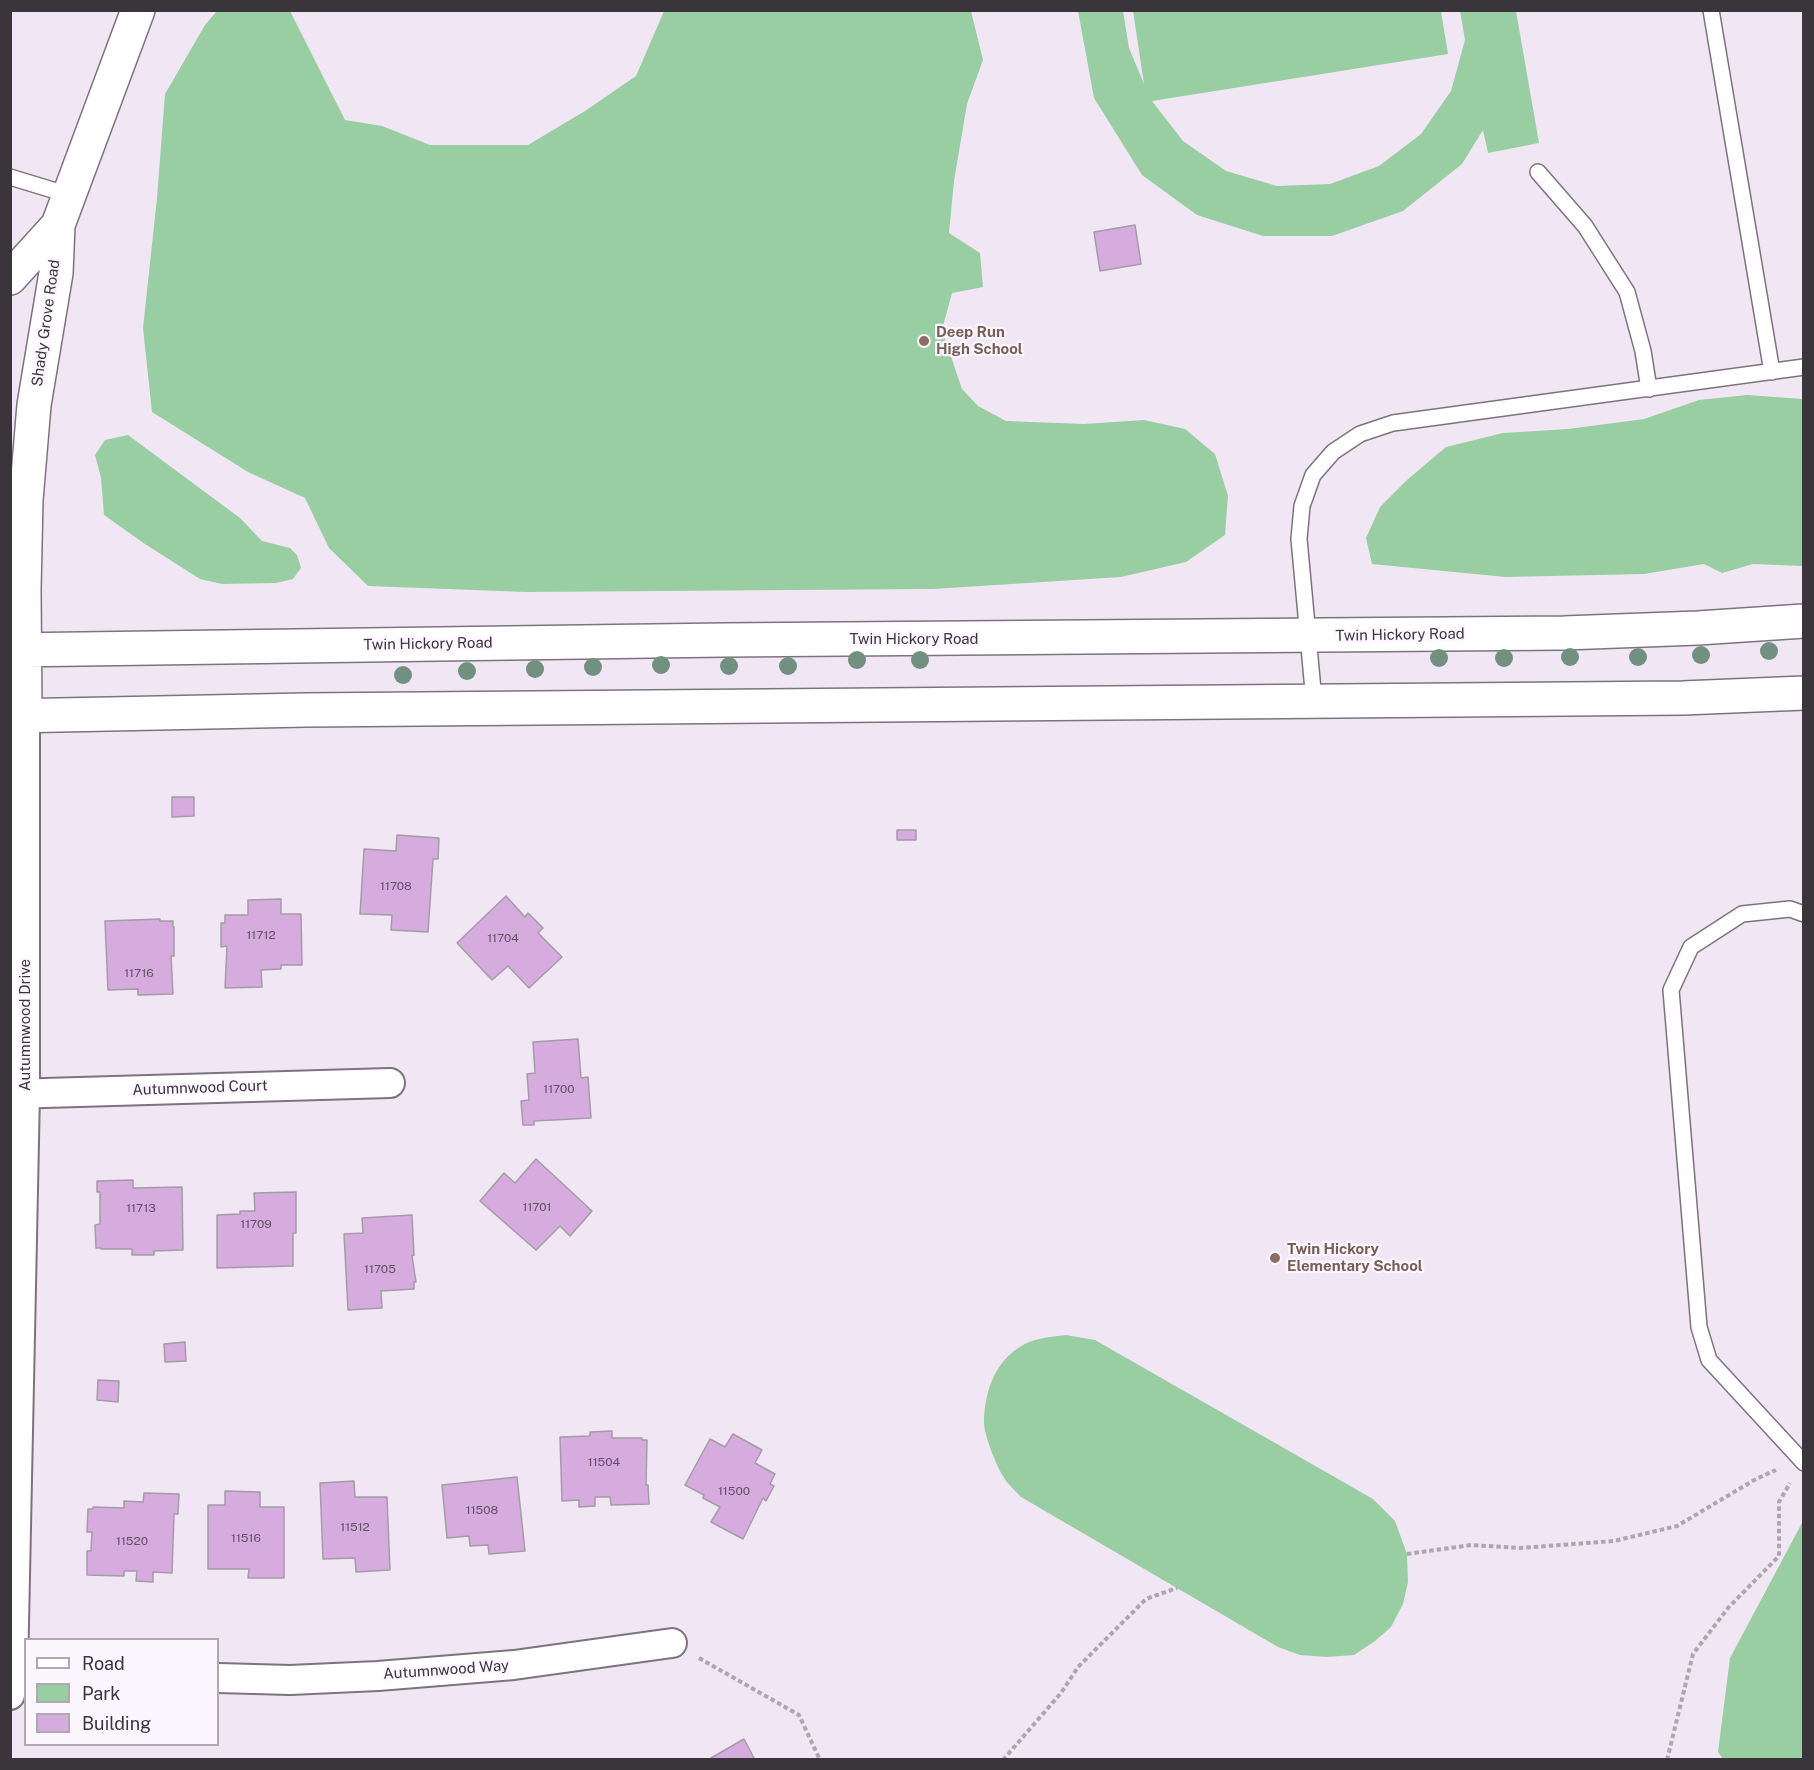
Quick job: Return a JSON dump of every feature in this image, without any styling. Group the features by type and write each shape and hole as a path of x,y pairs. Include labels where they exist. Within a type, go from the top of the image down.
{"main road":[{"name":"Shady Grove Road","path":"18,716 18,650 24,589 30,458 40,367 56,273 63,210 138,10"},
{"path":"10,278 63,210"},
{"name":"Twin Hickory Road","path":"18,650 1633,631 1803,621"},
{"path":"18,716 330,710 1683,698 1803,693"}],"street":[{"name":"Autumnwood Drive","path":"15,1678 18,716"},
{"name":"Autumnwood Court","path":"18,1094 390,1083"},
{"name":"Autumnwood Way","path":"219,1678 290,1680 378,1676 514,1665 672,1643"}],"lane":[{"path":"1711,10 1772,372"},
{"path":"1538,172 1585,226 1627,292 1643,351 1649,389"},
{"path":"10,177 63,210"},
{"path":"1314,701 1299,539 1302,506 1313,476 1332,452 1360,434 1393,423 1803,367"},
{"path":"1803,914 1790,909 1742,914 1691,947 1671,990 1699,1327 1709,1360 1803,1459"}],"path":[{"path":"1667,1760 1693,1654 1728,1608 1779,1556 1779,1503 1803,1459"},
{"path":"1407,1554 1471,1545 1520,1548 1614,1541 1677,1526 1756,1479 1782,1467"},
{"path":"1003,1760 1060,1694 1078,1667 1146,1599 1177,1588"},
{"path":"672,1643 800,1715 820,1760"}],"green space":[{"path":"217,11 290,11 345,120 382,126 430,145 528,145 585,111 636,76 664,11 971,11 983,60 967,104 954,181 949,233 980,253 983,287 952,293 942,330 962,389 978,406 1006,421 1084,424 1144,420 1185,429 1215,454 1228,496 1225,535 1186,562 1121,577 933,589 526,592 368,586 329,548 305,498 248,472 152,412 143,328 165,94 205,25"},
{"path":"1078,11 1123,11 1129,48 1144,84 1133,11 1441,11 1448,54 1152,101 1183,141 1226,171 1277,186 1330,184 1379,166 1421,134 1451,91 1465,40 1460,11 1516,11 1539,143 1488,153 1483,130 1462,164 1403,211 1332,236 1263,236 1197,215 1142,175 1094,98"},
{"path":"1747,395 1803,399 1803,566 1753,564 1722,573 1704,564 1644,574 1506,577 1372,564 1366,538 1380,507 1407,480 1446,447 1503,433 1568,429 1644,419 1699,400"},
{"path":"128,435 240,518 262,541 290,548 297,555 301,568 293,579 276,583 222,584 200,579 104,515 101,478 95,455 105,440"},
{"path":"1066,1335 1095,1340 1373,1499 1395,1521 1407,1554 1408,1582 1403,1604 1391,1627 1354,1655 1327,1657 1300,1655 1278,1647 1021,1497 1005,1479 989,1443 984,1424 988,1392 1002,1363 1018,1348 1035,1340"},
{"path":"1803,1521 1803,1759 1723,1759 1718,1752 1730,1658"}],"building":[{"path":"1135,225 1141,264 1100,271 1094,232"},
{"path":"172,797 194,797 194,816 172,817"},
{"path":"897,830 916,830 916,840 897,840"},
{"path":"397,835 439,838 438,859 433,859 428,932 391,930 392,915 360,914 364,849 396,851"},
{"path":"506,896 525,917 528,913 543,928 538,933 562,957 529,988 508,966 492,980 457,943"},
{"path":"281,899 281,914 301,914 302,965 281,965 281,969 261,970 262,987 225,988 227,946 221,947 221,923 225,923 225,915 248,915 248,900"},
{"path":"160,919 160,921 173,921 174,956 171,956 173,994 138,995 138,989 108,990 105,921"},
{"path":"578,1039 581,1078 588,1077 591,1118 534,1121 534,1125 523,1125 521,1101 529,1100 527,1074 535,1073 533,1042"},
{"path":"536,1159 592,1211 570,1236 560,1226 536,1250 480,1201 504,1173 515,1183"},
{"path":"133,1180 133,1188 182,1187 183,1250 154,1251 154,1255 132,1255 132,1249 96,1248 95,1225 100,1224 100,1192 97,1192 97,1181"},
{"path":"296,1192 293,1266 217,1268 217,1215 255,1211 254,1193"},
{"path":"412,1215 414,1255 412,1256 416,1282 414,1282 414,1289 381,1291 382,1308 348,1310 344,1234 363,1233 362,1218"},
{"path":"185,1342 186,1361 165,1362 164,1344"},
{"path":"98,1380 119,1381 118,1402 97,1400"},
{"path":"612,1431 612,1438 647,1440 646,1485 648,1485 649,1504 611,1505 610,1497 595,1497 595,1506 579,1507 579,1500 562,1501 560,1437 590,1436 590,1432"},
{"path":"733,1434 762,1450 755,1463 775,1474 770,1484 774,1486 766,1501 763,1498 743,1539 711,1522 720,1507 685,1485 710,1439 725,1447"},
{"path":"517,1477 525,1551 489,1554 488,1545 470,1546 469,1536 447,1538 442,1485"},
{"path":"354,1481 355,1497 387,1497 390,1570 356,1572 355,1558 323,1559 320,1483"},
{"path":"225,1491 260,1492 260,1507 284,1507 284,1578 248,1578 249,1569 208,1569 208,1505 225,1505"},
{"path":"144,1493 179,1494 178,1514 174,1514 172,1573 153,1572 153,1582 136,1581 137,1571 124,1571 124,1576 87,1575 87,1551 91,1551 92,1532 87,1532 88,1509 93,1509 93,1507 124,1508 124,1501 143,1502"},
{"path":"744,1739 755,1760 712,1760 711,1758"}],"place":[{"name":"Deep Run High School","path":"924,341"},
{"name":"Twin Hickory Elementary School","path":"1275,1258"}]}
